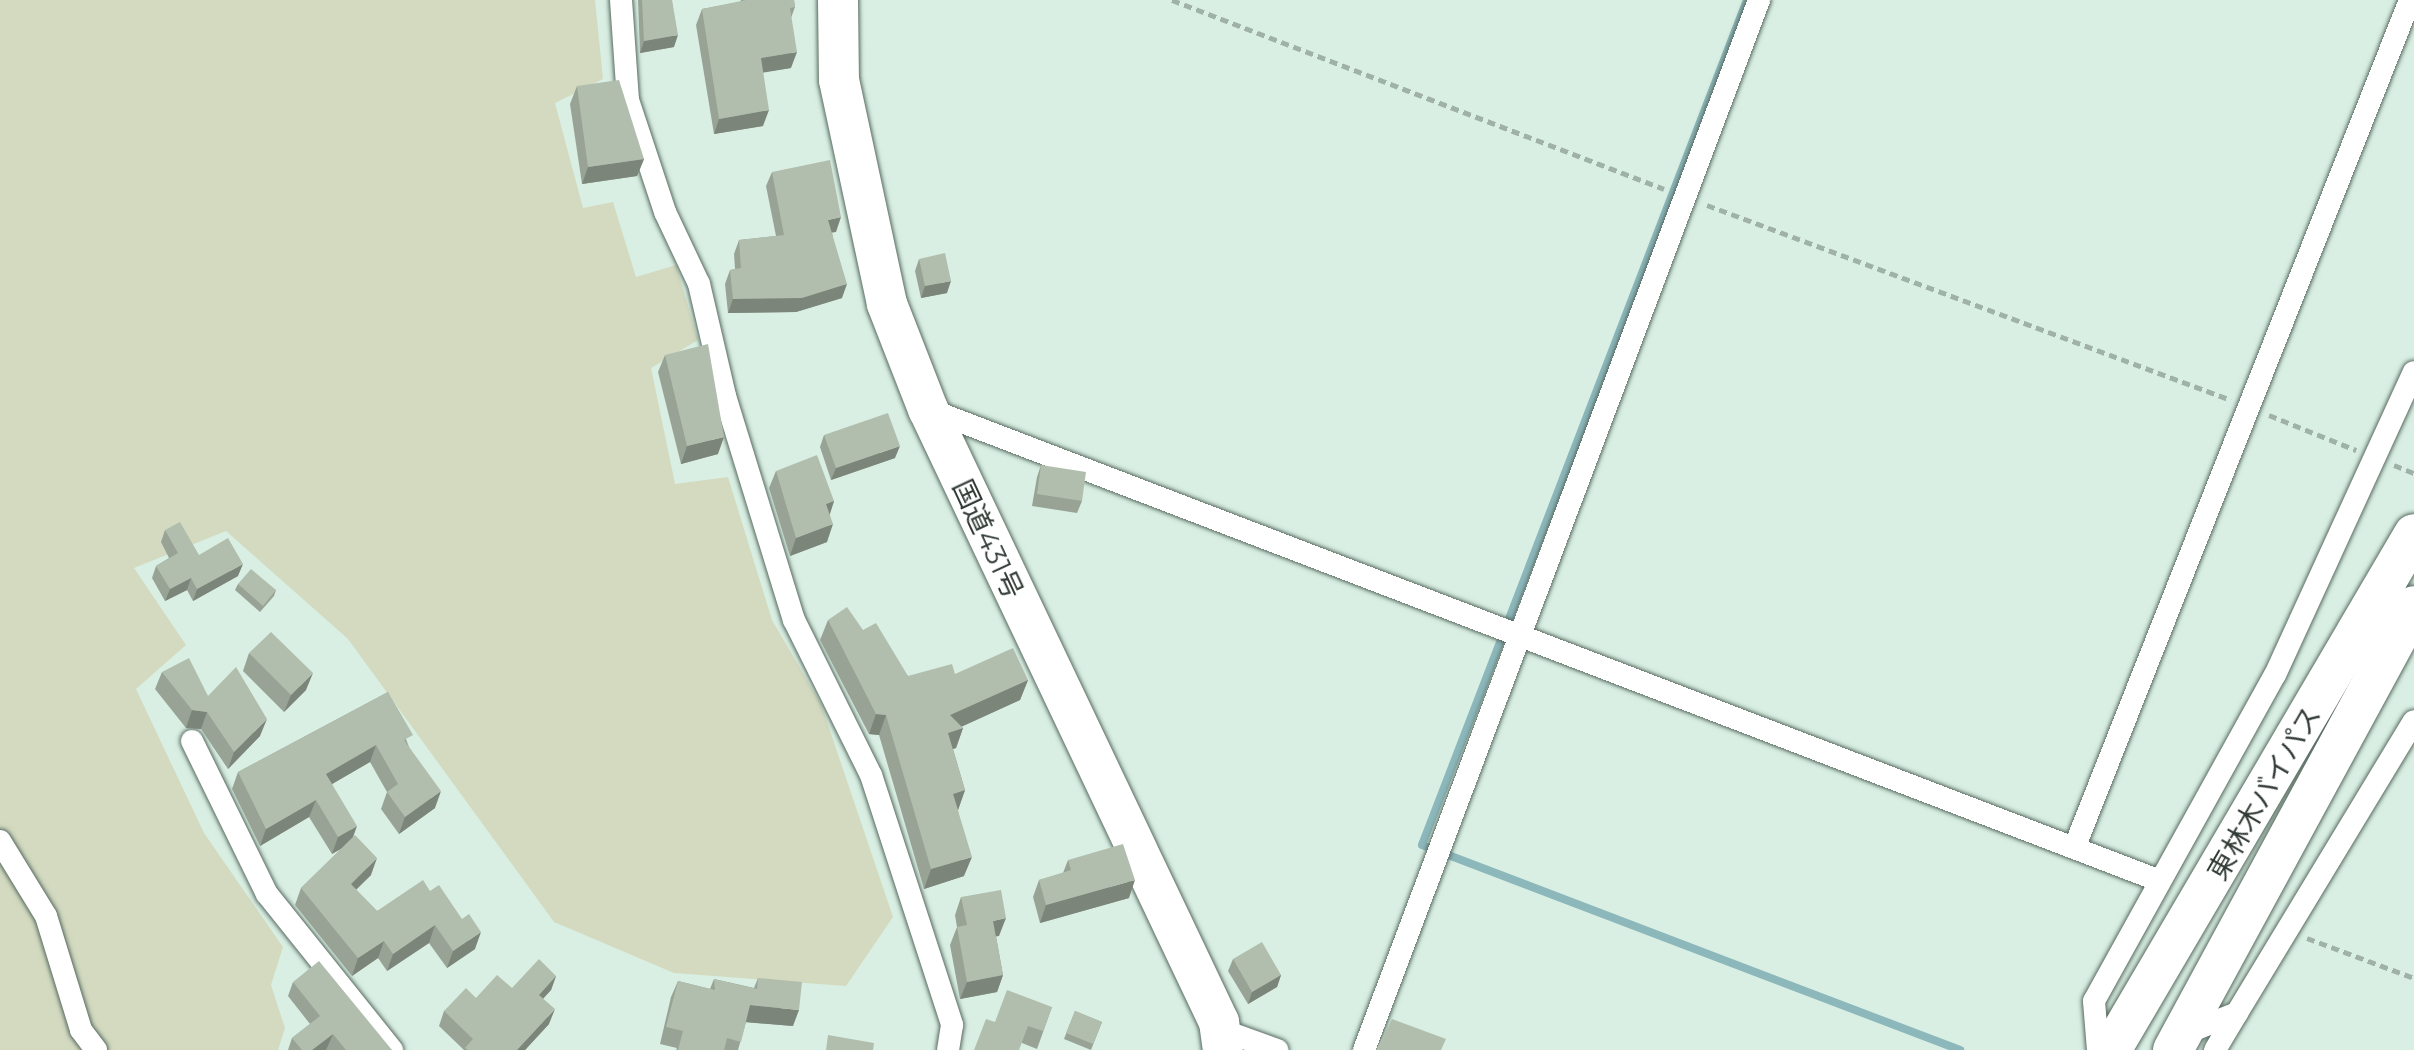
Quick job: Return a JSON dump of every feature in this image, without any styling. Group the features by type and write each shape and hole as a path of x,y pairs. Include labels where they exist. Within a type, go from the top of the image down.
{"highway":[{"name":"国道431号","path":"838,0 839,80 887,304 928,409 1222,1040"},
{"path":"2363,623 2414,522"},
{"name":"東林木バイパス","path":"2111,1050 2414,534"},
{"name":"東林木バイパス","path":"2189,1045 2414,606"}],"street":[{"path":"621,0 628,100 665,212 699,284 725,396 794,620 871,775 952,1025 948,1050"},
{"path":"1364,1050 1515,638 1760,0"},
{"path":"2075,846 2246,406 2410,0"},
{"path":"2098,1050 2094,1001 2275,675 2414,372"},
{"path":"928,409 1515,638 2160,881"},
{"path":"2189,1045 2238,1013 2414,722"},
{"path":"192,741 267,894 392,1050"},
{"path":"0,841 46,916 80,1030 96,1050"},
{"path":"2189,1045 2238,1013"},
{"path":"1222,1040 1277,1050"}],"path":[{"path":"1172,0 2364,453"},
{"path":"2380,460 2414,473"}],"green space":[{"path":"0,0 595,0 603,79 555,103 583,208 613,202 636,277 676,265 698,340 651,368 675,484 728,477 772,620 821,704 893,917 846,986 674,973 554,922 348,639 226,531 134,568 186,645 136,689 204,833 283,947 271,985 285,1028 278,1050 0,1050"}],"building":[{"path":"642,0 672,0 678,35 644,41"},
{"path":"746,0 794,0 795,7 790,8 797,52 761,58 769,110 719,119 702,9"},
{"path":"619,80 644,159 588,167 577,86"},
{"path":"830,160 841,217 828,220 847,284 802,298 733,299 730,270 741,268 739,240 784,235 772,172"},
{"path":"945,253 951,281 925,286 919,259"},
{"path":"708,344 724,437 687,446 665,355"},
{"path":"888,413 900,446 836,468 824,435"},
{"path":"817,455 834,501 826,504 833,524 796,538 776,471"},
{"path":"1041,465 1086,472 1082,501 1037,494"},
{"path":"180,522 199,555 228,538 243,564 197,589 191,578 170,589 156,566 178,553 165,530"},
{"path":"251,569 276,590 263,606 238,584"},
{"path":"847,607 863,630 876,623 908,676 952,664 955,674 1013,648 1028,680 950,715 963,728 948,733 965,790 953,794 972,857 931,869 886,715 876,714 828,620"},
{"path":"271,632 313,673 291,695 249,653"},
{"path":"189,658 208,696 236,667 267,719 234,752 207,712 192,710 162,672"},
{"path":"388,692 413,735 404,740 441,791 405,817 387,792 398,784 376,745 326,774 357,826 338,837 316,800 266,829 238,772"},
{"path":"355,835 377,858 351,884 377,911 423,880 430,891 439,885 462,919 469,914 481,932 453,951 435,925 393,954 384,941 358,958 301,888"},
{"path":"1123,844 1135,880 1046,905 1039,880 1071,870 1068,860"},
{"path":"1001,890 1006,918 993,921 1003,975 967,982 957,927 967,925 961,897"},
{"path":"1262,942 1281,975 1252,992 1233,959"},
{"path":"539,959 556,976 539,995 555,1009 517,1050 465,1048 473,1039 444,1011 466,988 476,998 497,975 512,988"},
{"path":"319,961 392,1050 346,1050 333,1034 312,1050 302,1050 292,1038 320,1016 293,982"},
{"path":"758,978 802,982 799,1010 750,1005 741,1042 727,1038 724,1050 678,1050 683,1031 666,1027 678,981 715,990 714,979 757,989"},
{"path":"1007,990 1052,1007 1043,1031 1028,1026 1019,1050 974,1050 986,1019 995,1022"},
{"path":"1075,1011 1102,1022 1093,1044 1066,1033"},
{"path":"1392,1019 1446,1039 1441,1050 1376,1050"},
{"path":"828,1035 874,1043 873,1050 826,1050"}],"waterway":[{"path":"1747,0 1422,845 1960,1050"}]}
